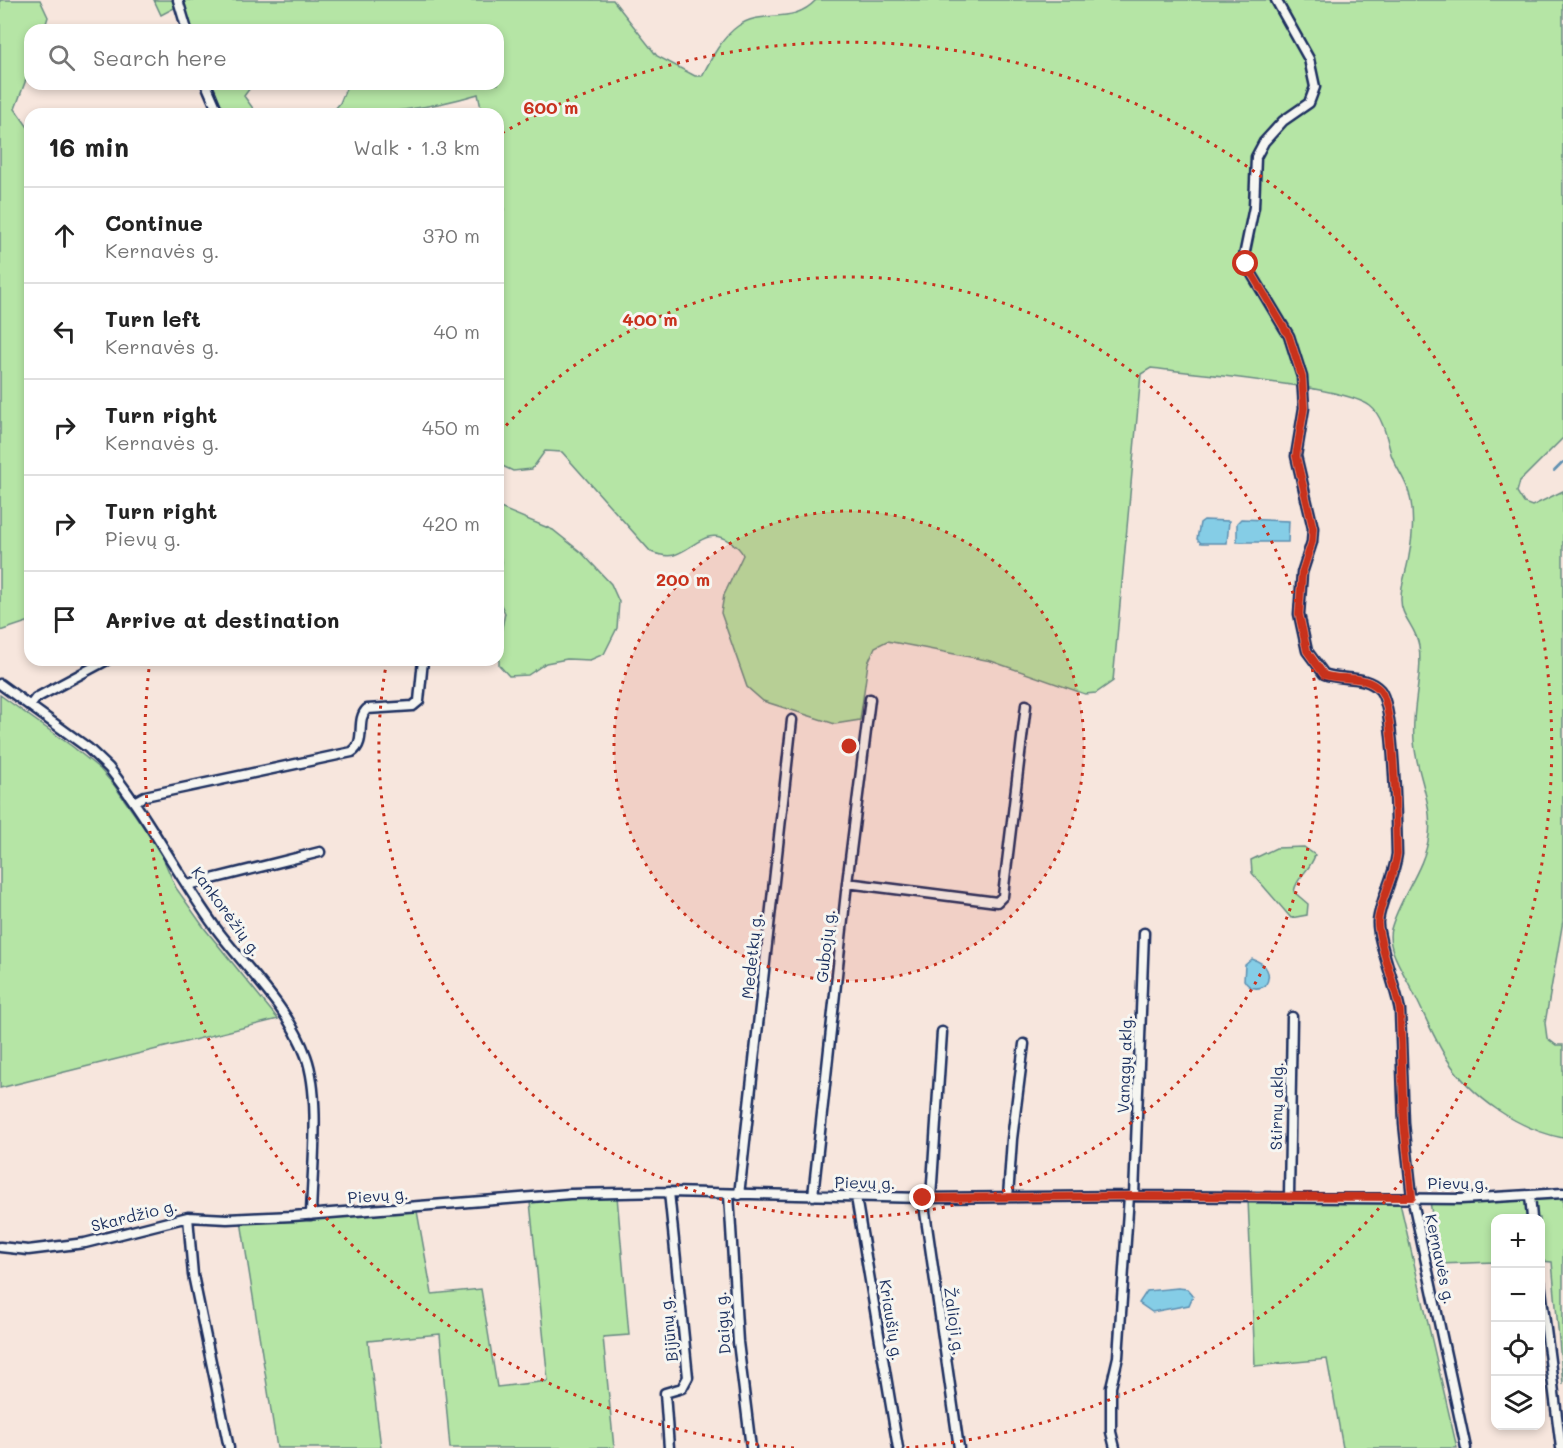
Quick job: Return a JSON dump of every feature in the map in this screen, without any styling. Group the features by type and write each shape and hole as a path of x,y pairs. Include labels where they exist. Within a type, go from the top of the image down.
{"street":[{"path":"178,0 185,24"},
{"name":"Kernavės g.","path":"1276,0 1309,59 1315,87 1309,103 1284,121 1264,142 1256,157 1254,207 1244,256 1250,271 1289,336 1302,377 1304,408 1296,456 1313,528 1299,591 1303,638 1307,651 1324,675 1370,682 1381,690 1389,715 1397,854 1395,871 1377,924 1398,994 1404,1124 1412,1197 1466,1448"},
{"path":"209,90 216,108"},
{"path":"30,706 36,698 96,666"},
{"path":"134,802 145,796 352,752 359,745 362,714 367,709 413,706 419,701 422,666"},
{"name":"Kankorėžių g.","path":"0,684 100,758 134,802 216,928 267,990 294,1028 307,1058 313,1088 311,1215"},
{"name":"Gubojų g.","path":"813,1196 847,883 870,699"},
{"path":"847,883 997,902 1002,896 1004,886 1026,705"},
{"name":"Medetkų g.","path":"739,1195 792,720"},
{"path":"189,885 320,852"},
{"name":"Vanagų aklg.","path":"1115,1448 1111,1432 1111,1387 1119,1357 1132,1196 1144,933"},
{"name":"Stirnų aklg.","path":"1289,1196 1292,1017"},
{"name":"Žalioji g.","path":"942,1032 927,1198 959,1448"},
{"path":"1008,1197 1024,1044"},
{"name":"Pievų g.","path":"311,1215 570,1194 669,1192 927,1198 1132,1196 1461,1198 1563,1193"},
{"name":"Bijūnų g.","path":"669,1192 688,1377 682,1388 664,1393 669,1448"},
{"name":"Daigų g.","path":"729,1195 738,1342 751,1448"},
{"path":"1530,1195 1532,1214"},
{"name":"Kriaušių g.","path":"856,1197 898,1448"},
{"name":"Skardžio g.","path":"0,1247 28,1250 85,1243 188,1217 226,1219 311,1215"},
{"path":"188,1217 193,1275 229,1448"},
{"path":"1545,1322 1561,1448"}],"green space":[{"path":"0,0 40,0 48,17 46,24 24,24 24,85 15,109 24,122 24,623 0,631"},
{"path":"154,0 613,0 657,56 695,76 702,76 722,42 738,26 757,18 797,12 807,8 816,0 1563,0 1563,438 1520,481 1517,492 1524,503 1532,506 1563,491 1563,921 1545,1023 1547,1038 1556,1045 1563,1045 1563,1138 1546,1134 1513,1119 1469,1087 1437,1042 1393,952 1391,929 1423,859 1430,823 1414,741 1419,646 1401,605 1402,588 1412,539 1410,495 1391,454 1381,422 1370,406 1331,392 1266,381 1151,368 1141,374 1113,681 1096,693 1085,694 991,661 887,641 875,647 868,663 860,720 835,724 763,701 747,687 721,613 724,595 743,555 738,547 714,536 701,540 674,555 665,556 651,552 562,452 545,451 532,469 513,471 504,467 504,108 481,108 478,94 415,108 336,108 345,90 504,90 504,24 190,24 186,14 174,8 161,15"},
{"path":"215,90 248,90 244,96 253,108 219,108 221,106"},
{"path":"504,510 553,530 582,553 611,584 619,602 617,628 604,654 590,660 567,659 546,663 528,675 509,676 500,666 504,666"},
{"path":"0,695 73,747 100,769 114,785 159,849 176,888 205,929 278,1019 0,1088"},
{"path":"1304,847 1315,855 1294,892 1308,904 1307,915 1291,918 1252,873 1251,860 1276,848"},
{"path":"617,1196 629,1335 603,1337 614,1448 450,1448 440,1334 368,1341 381,1448 277,1448 241,1221 417,1211 432,1294 481,1289 497,1387 548,1381 530,1202"},
{"path":"1563,1197 1563,1384 1552,1262 1545,1261 1545,1214 1491,1214 1491,1262 1439,1264 1430,1201"},
{"path":"1248,1199 1400,1203 1457,1448 1343,1448 1327,1359 1255,1366"}],"water":[{"path":"1241,519 1289,521 1288,542 1237,542 1237,523"},
{"path":"1204,520 1229,521 1227,543 1201,543 1197,539 1200,523"},
{"path":"1252,959 1261,963 1267,970 1268,977 1265,986 1253,988 1244,980 1245,965"},
{"path":"1187,1289 1193,1296 1189,1305 1152,1312 1139,1303 1147,1291"}],"waterway":[{"path":"1554,471 1563,462"}],"route":[{"path":"923,1198 1412,1197 1404,1124 1398,994 1377,924 1395,871 1397,854 1389,715 1381,690 1370,682 1324,675 1307,651 1299,614 1299,591 1312,542 1313,528 1311,511 1296,456 1305,394 1298,361 1289,336 1246,264"}]}
